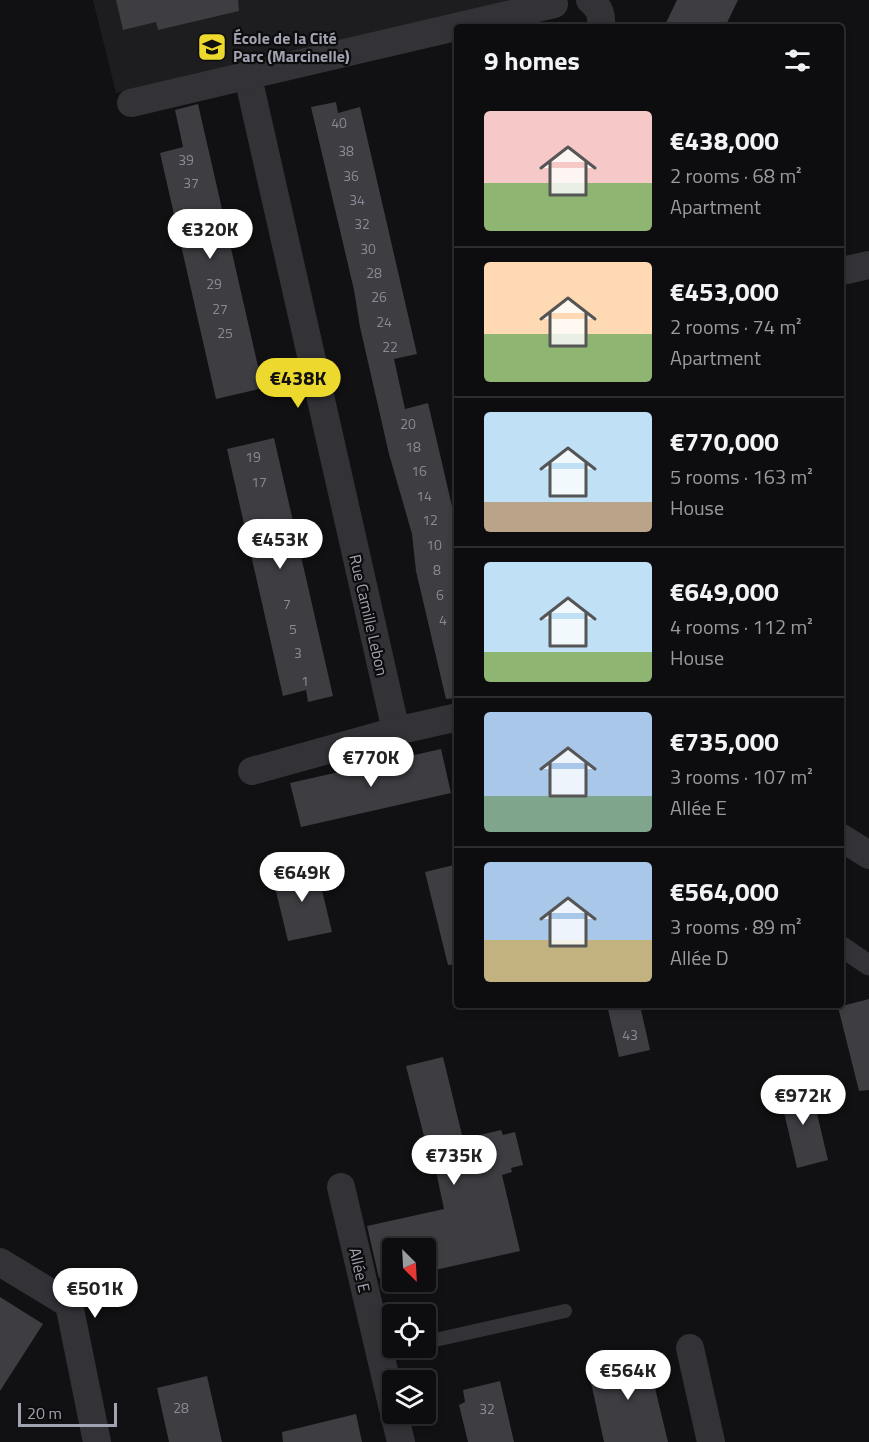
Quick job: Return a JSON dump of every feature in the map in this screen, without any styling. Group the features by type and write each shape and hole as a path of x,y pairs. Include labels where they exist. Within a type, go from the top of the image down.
{"street":[{"path":"478,24 554,10"},
{"path":"130,103 248,77 408,37 454,28"},
{"name":"Rue Camille Lebon","path":"248,77 396,731"},
{"path":"844,270 869,264"},
{"path":"252,771 396,731 454,718"},
{"path":"844,839 869,855"},
{"path":"844,948 869,965"},
{"name":"Allée E","path":"341,1188 382,1318"},
{"path":"0,1262 69,1304 98,1442"},
{"path":"690,1348 711,1442"},
{"name":"Allée E","path":"396,1424 401,1442"}],"lane":[{"path":"436,1340 566,1311"}],"shaded area":[{"name":"École de la Cité Parc (Marcinelle)","path":"93,0 523,0 116,93"}],"building":[{"path":"116,0 238,0 239,11 158,30 156,22 123,30"},
{"path":"677,0 738,0 726,24 665,24"},
{"path":"336,102 338,113 360,107 417,354 394,359 405,409 428,403 454,515 454,698 446,699 416,571 412,534 389,454 360,327 354,290 311,107"},
{"path":"198,104 263,388 216,399 160,153 183,147 175,110"},
{"path":"274,438 333,696 308,702 306,690 283,696 227,449"},
{"path":"441,749 451,793 301,827 290,783"},
{"path":"316,865 332,932 288,941 272,875"},
{"path":"454,865 454,964 448,965 425,872"},
{"path":"869,999 869,1090 859,1091 838,1008 844,1008 844,1005"},
{"path":"608,1008 641,1008 650,1050 619,1057"},
{"path":"443,1057 463,1139 501,1130 503,1135 515,1132 523,1165 511,1168 512,1172 502,1175 520,1251 436,1270 436,1238 382,1238 382,1277 379,1278 367,1226 444,1209 431,1148 427,1148 406,1066"},
{"path":"810,1084 828,1160 797,1168 779,1091"},
{"path":"0,1297 43,1324 0,1391"},
{"path":"638,1350 641,1363 648,1359 668,1442 604,1442 590,1378 603,1375 600,1359"},
{"path":"207,1376 222,1442 169,1442 157,1388"},
{"path":"500,1381 514,1442 468,1442 459,1405 465,1402 463,1390"},
{"path":"356,1414 362,1442 283,1442 282,1432"}],"place":[{"name":"École de la Cité Parc (Marcinelle)","path":"212,47"}]}
